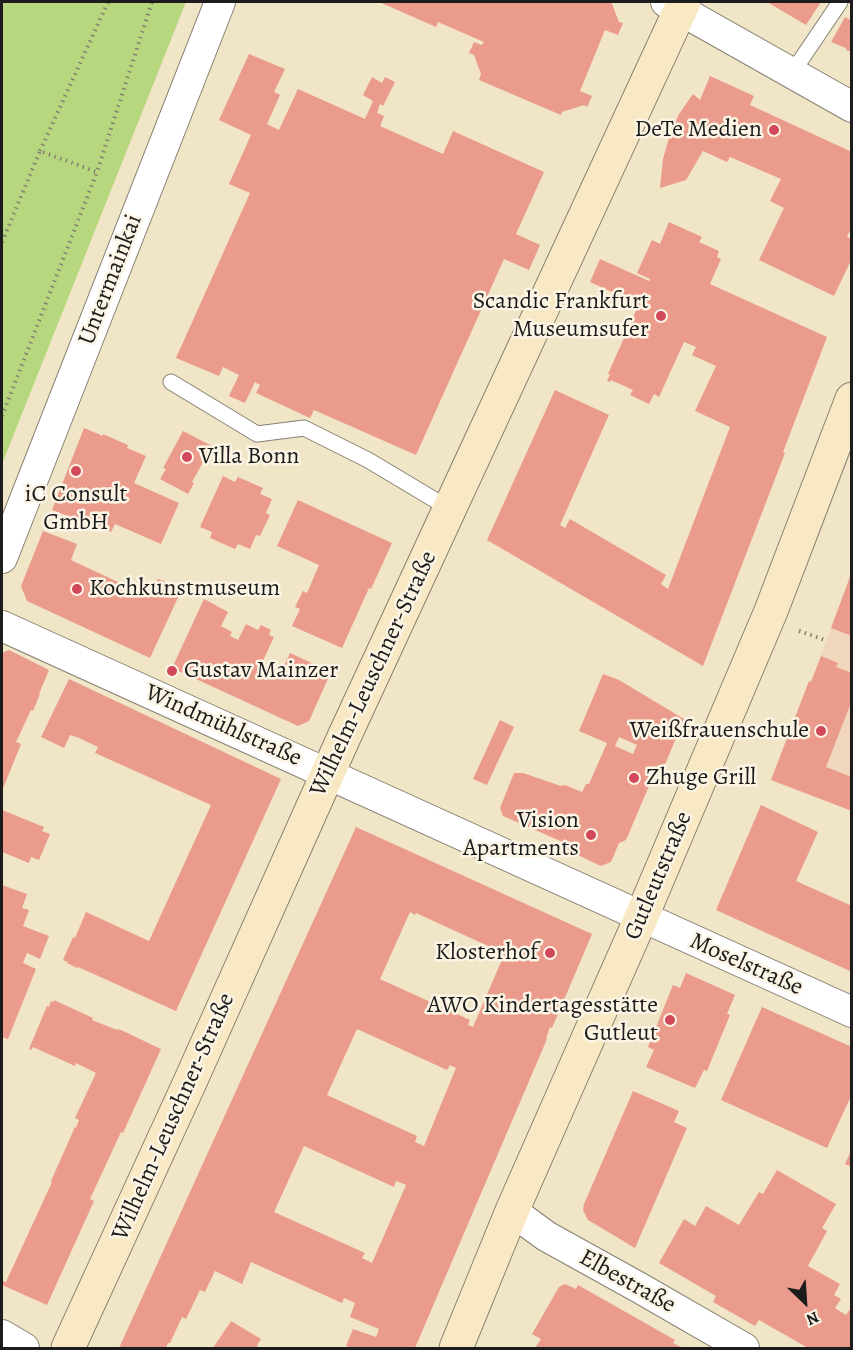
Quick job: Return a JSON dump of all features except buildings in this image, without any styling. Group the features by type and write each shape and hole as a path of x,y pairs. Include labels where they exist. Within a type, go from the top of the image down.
{"main road":[{"name":"Wilhelm-Leuschner-Straße","path":"68,1348 677,4"},
{"name":"Gutleutstraße","path":"456,1348 512,1211 641,918 771,611 852,399"}],"street":[{"name":"Untermainkai","path":"2,558 220,2"},
{"path":"677,4 852,107"},
{"name":"Windmühlstraße","path":"2,626 641,918"},
{"name":"Moselstraße","path":"641,918 852,1012"},
{"name":"Elbestraße","path":"512,1211 546,1236 744,1348"},
{"path":"2,1335 24,1348"}],"lane":[{"path":"792,73 840,2"},
{"path":"171,382 258,434 304,428 368,460 450,509"}],"path":[{"path":"2,242 40,151 108,2"},
{"path":"2,416 98,172 152,2"},
{"path":"40,151 98,172"},
{"path":"799,631 825,640"}],"shaded area":[{"name":"Weißfrauenschule","path":"831,628 851,636 851,811 771,780 809,681 812,682"}],"green space":[{"path":"2,2 186,2 2,464"}],"place":[{"name":"DeTe Medien","path":"774,130"},
{"name":"Scandic Frankfurt Museumsufer","path":"661,316"},
{"name":"Villa Bonn","path":"187,457"},
{"name":"iC Consult GmbH","path":"76,471"},
{"name":"Kochkunstmuseum","path":"77,589"},
{"name":"Gustav Mainzer","path":"172,671"},
{"name":"Weißfrauenschule","path":"821,731"},
{"name":"Zhuge Grill","path":"634,778"},
{"name":"Vision Apartments","path":"591,835"},
{"name":"Klosterhof","path":"550,953"},
{"name":"AWO Kindertagesstätte Gutleut","path":"670,1020"}]}
